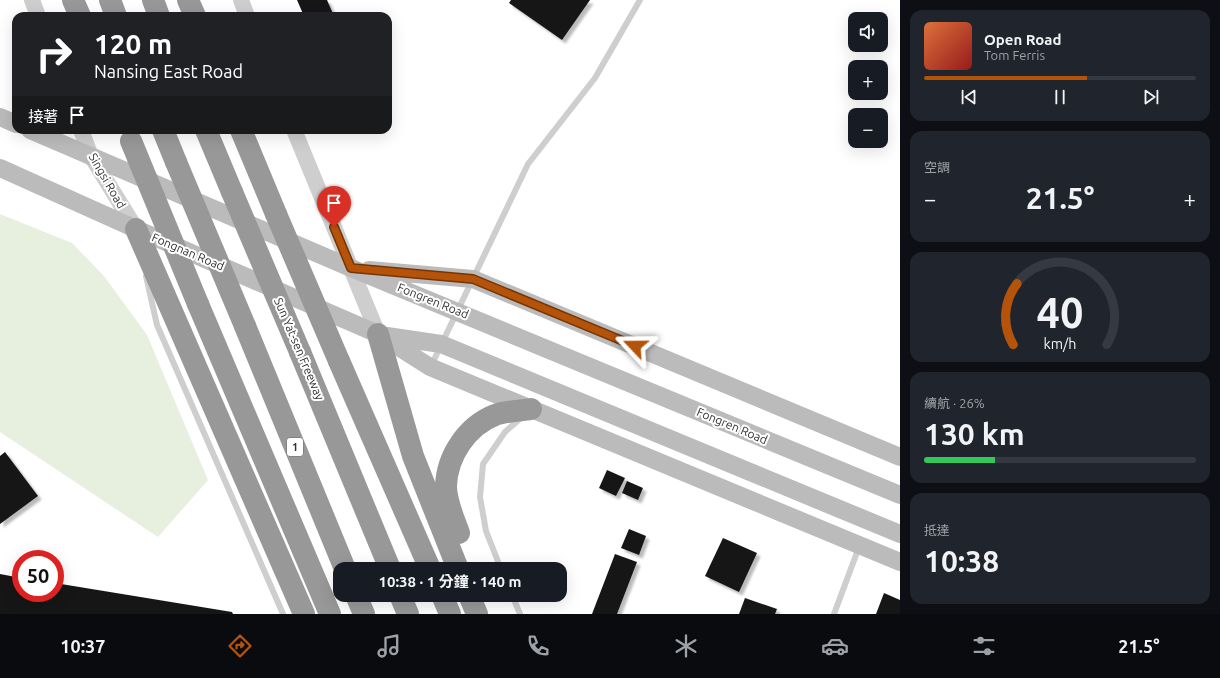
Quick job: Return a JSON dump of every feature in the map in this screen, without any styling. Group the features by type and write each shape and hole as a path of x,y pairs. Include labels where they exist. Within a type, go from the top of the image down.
{"highway":[{"path":"73,0 78,12"},
{"path":"110,0 114,12"},
{"path":"153,0 158,12"},
{"path":"188,0 192,12"},
{"name":"1","path":"165,134 342,562"},
{"name":"Sun Yat-sen Freeway","path":"208,134 387,562"},
{"path":"243,134 339,361 427,562"},
{"path":"128,135 330,614"},
{"path":"136,229 304,614"},
{"path":"378,334 413,456 455,562"},
{"path":"468,562 449,505 446,488 447,473 451,460 459,445 481,422 496,415 531,409"},
{"path":"359,602 364,614"},
{"path":"403,602 408,614"},
{"path":"445,602 450,614"},
{"path":"472,602 477,614"},
{"path":"480,602 483,614"}],"main road":[{"path":"0,117 12,122"},
{"path":"39,134 351,268"},
{"name":"Fongnan Road","path":"0,168 378,334"},
{"name":"Fongren Road","path":"351,268 473,279 900,457"},
{"name":"Fongren Road","path":"351,268 900,496"},
{"path":"378,334 441,344 900,534"},
{"path":"378,334 430,367 900,562"}],"street":[{"path":"32,0 36,12"},
{"path":"241,0 246,12"},
{"name":"Singsi Road","path":"83,134 91,156 136,229"},
{"path":"296,134 378,334"}],"lane":[{"path":"430,367 458,312 528,164 595,78 640,0"},
{"path":"136,229 157,325 283,614"},
{"path":"498,562 486,531 480,497 483,464 504,432 531,409"},
{"path":"834,614 860,546"},
{"path":"515,602 520,614"}],"green space":[{"path":"0,214 72,243 104,276 147,335 208,480 158,537 0,432"}],"building":[{"path":"297,0 327,0 332,12 302,12"},
{"path":"511,0 590,0 562,40 509,3"},
{"path":"5,452 38,496 0,524 0,456"},
{"path":"607,470 625,478 616,496 599,488"},
{"path":"627,481 643,488 638,500 622,493"},
{"path":"629,529 646,536 639,555 621,548"},
{"path":"723,538 757,553 739,592 705,576"},
{"path":"615,554 637,562 617,614 592,614"},
{"path":"0,574 12,576 12,602 64,602 64,584 232,612 233,614 0,614"},
{"path":"884,593 900,600 900,614 876,614"},
{"path":"745,598 777,609 775,614 739,614"}],"route":[{"path":"334,227 351,268 473,279 635,346"}]}
